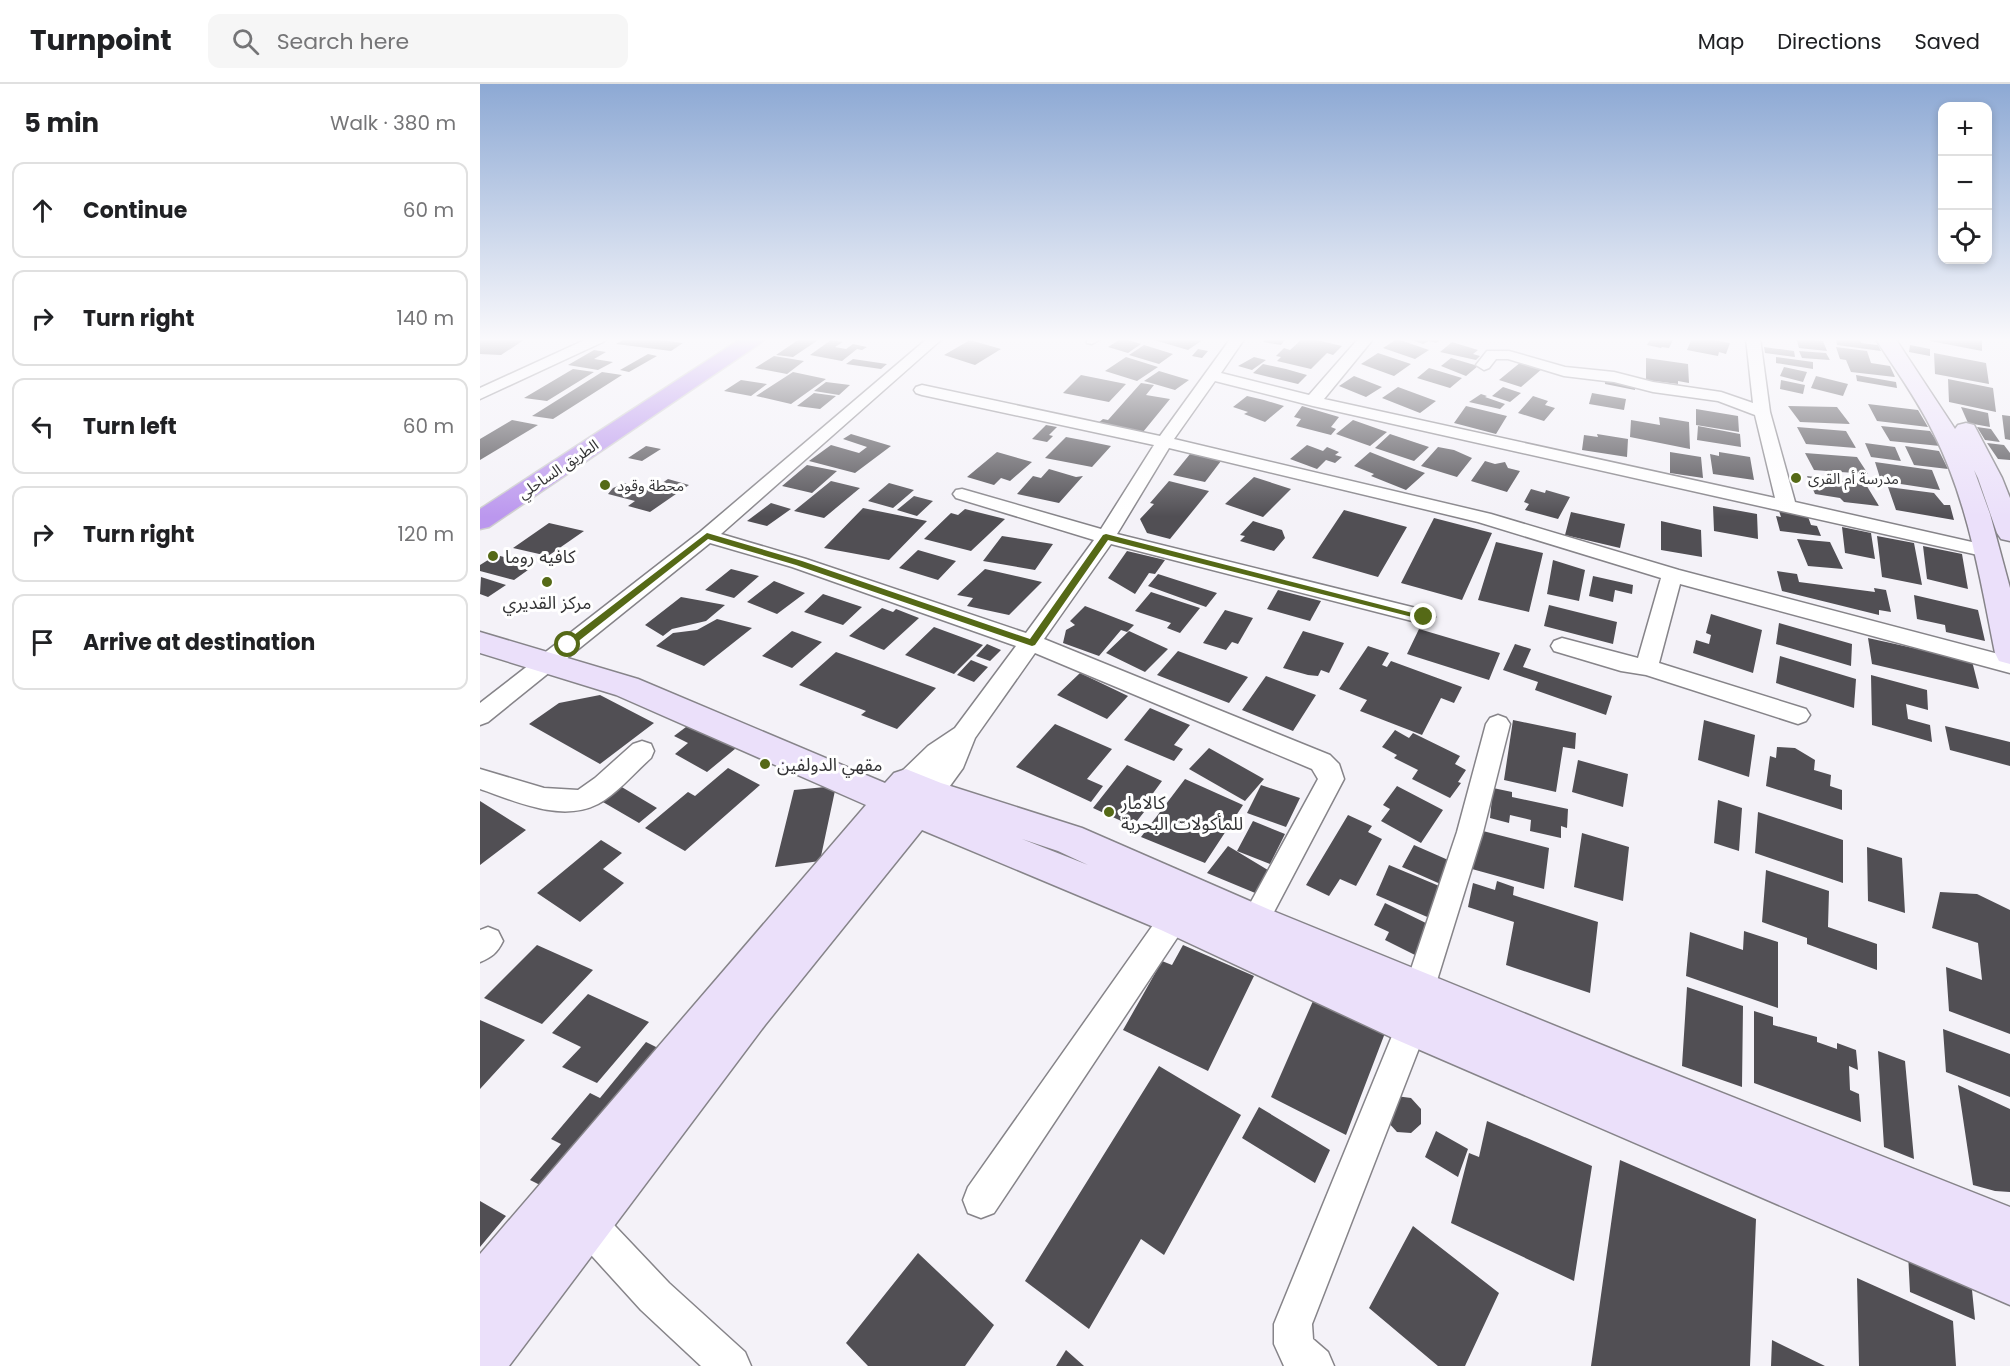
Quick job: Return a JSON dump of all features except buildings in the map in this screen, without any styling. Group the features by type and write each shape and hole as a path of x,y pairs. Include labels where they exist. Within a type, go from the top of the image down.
{"highway":[{"name":"الطريق الساحلي","path":"480,500 635,398"},
{"name":"الطريق الساحلي","path":"480,521 665,398"}],"street":[{"path":"480,716 707,536 867,398"},
{"path":"958,398 1164,442 1484,518 1672,575 2010,665"},
{"path":"480,1295 912,796 954,761 964,735 1106,537 1164,442 1195,398"},
{"path":"1301,398 1987,551"},
{"path":"1313,401 1316,398"},
{"path":"1723,398 1762,412"},
{"path":"1760,398 1786,505"},
{"path":"1925,398 1947,436 1962,470 1987,551 2010,653"},
{"path":"1942,398 1966,431 1990,478 2008,525"},
{"path":"962,494 1106,537 1424,617"},
{"path":"707,536 799,563 1032,643 1321,762 1330,771 1331,779 1254,922"},
{"path":"1647,667 1672,575"},
{"path":"480,619 558,653 627,687 912,796 1175,917 1416,1007 1634,1081 2010,1232"},
{"path":"480,642 558,653"},
{"path":"1562,646 1621,663 1647,667 1798,715"},
{"path":"1314,1366 1299,1356 1292,1342 1293,1324 1416,1007 1470,832 1498,724"},
{"path":"480,779 527,794 566,801 581,800 593,793 642,751"},
{"path":"912,796 1069,839 1254,922 1416,1007 2010,1280"},
{"path":"480,1359 912,796"},
{"path":"981,1200 1175,917"},
{"path":"585,1221 624,1266 682,1324 731,1366"}],"place":[{"name":"مدرسة أم القرى","path":"1796,478"},
{"name":"محطة وقود","path":"605,485"},
{"name":"كافيه روما","path":"493,556"},
{"name":"مركز القديري","path":"547,582"},
{"name":"مقهي الدولفين","path":"765,764"},
{"name":"كالامار للمأكولات البحرية","path":"1109,812"}],"route":[{"path":"568,645 707,536 799,563 1032,643 1106,537 1424,617"}]}
